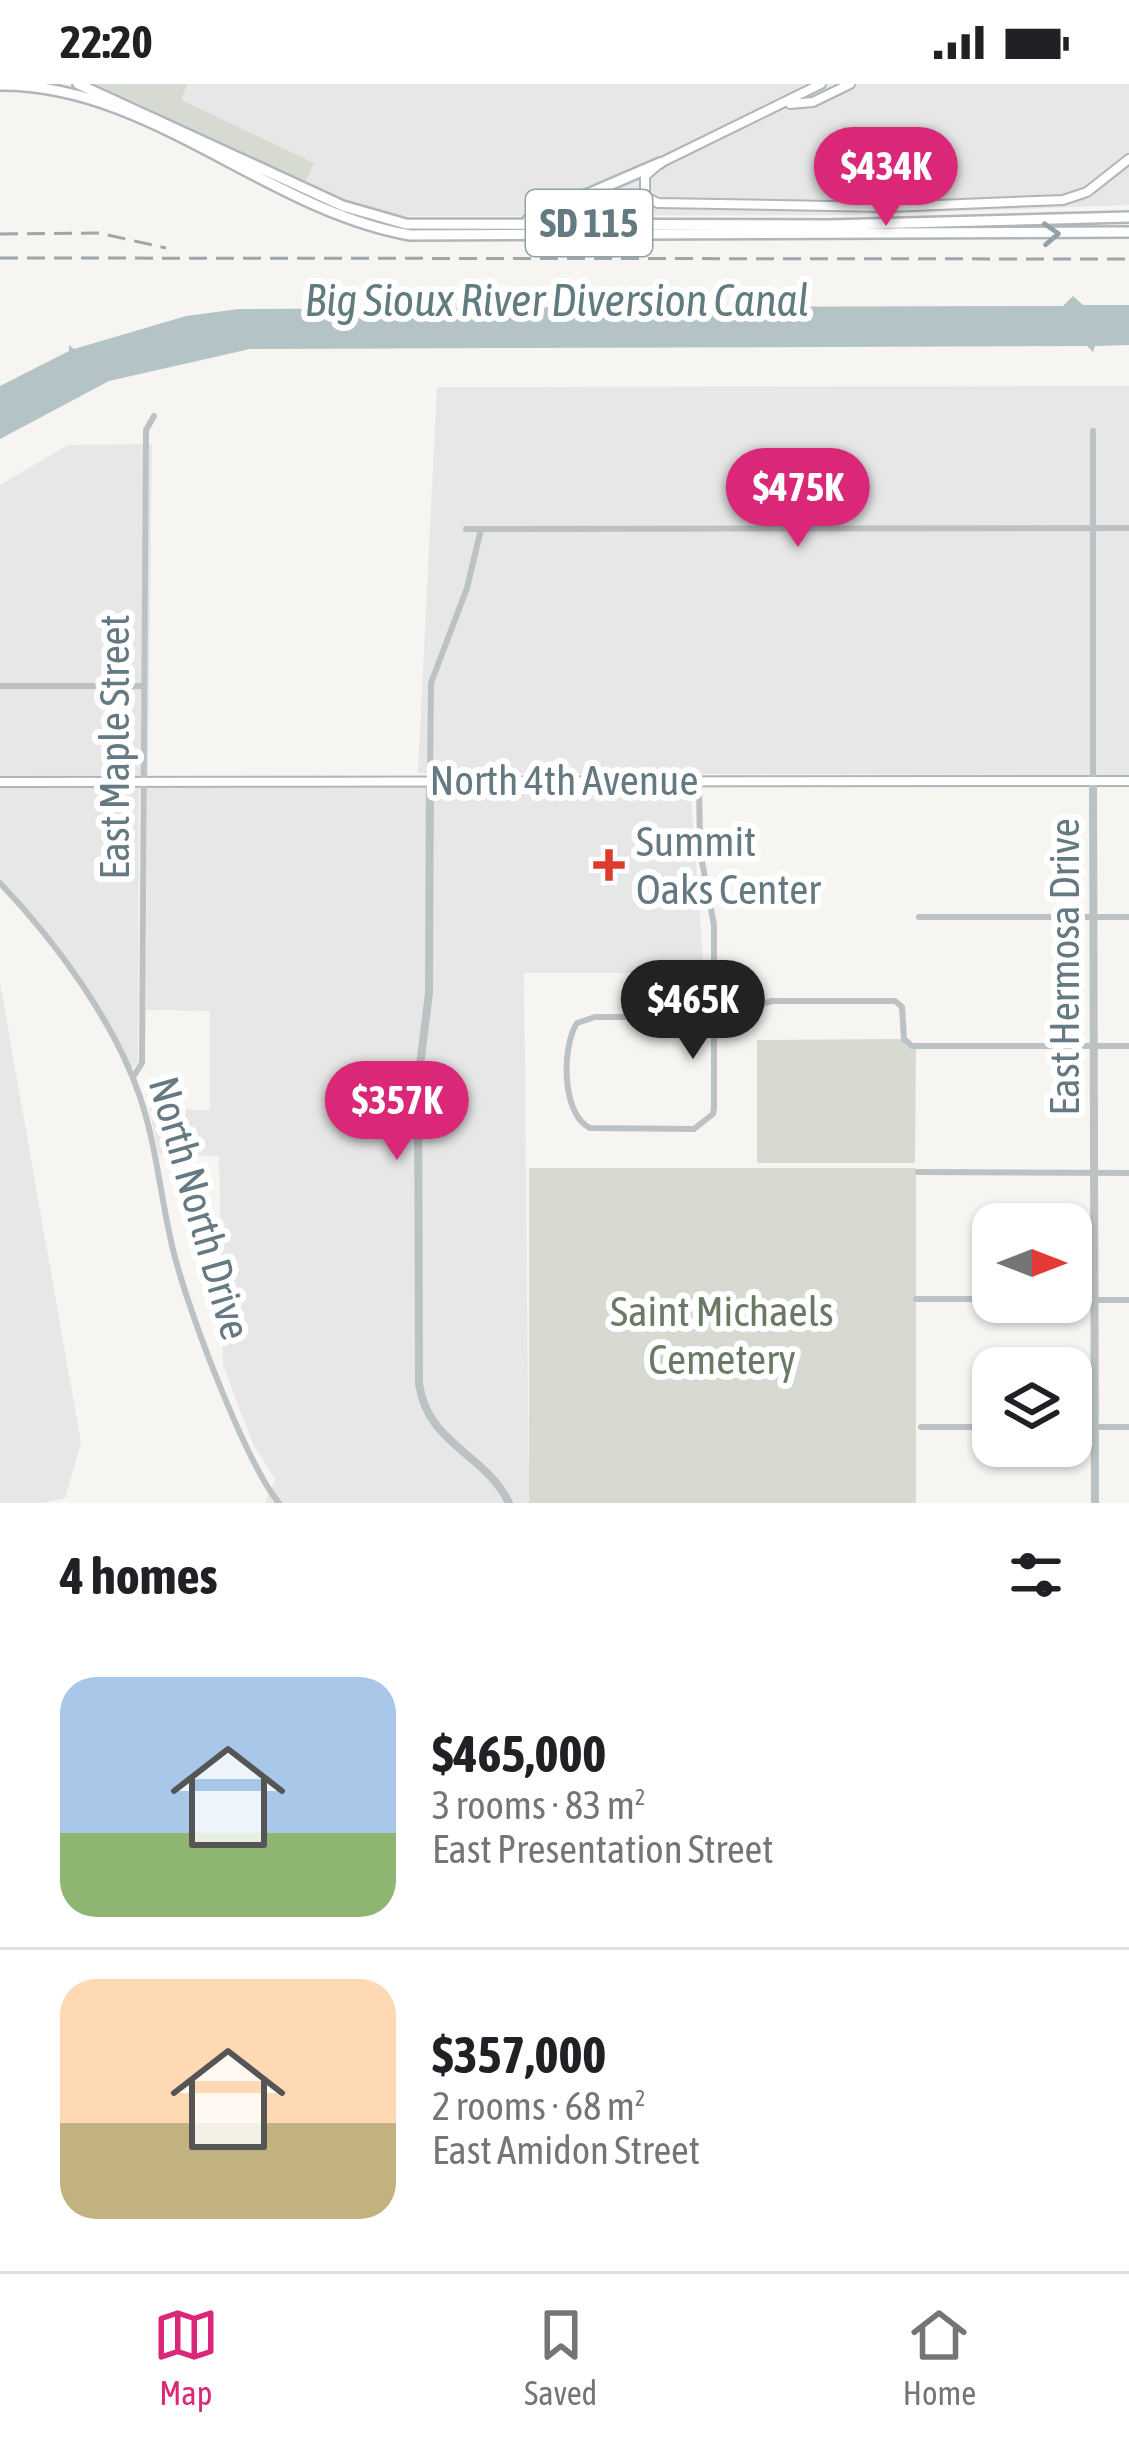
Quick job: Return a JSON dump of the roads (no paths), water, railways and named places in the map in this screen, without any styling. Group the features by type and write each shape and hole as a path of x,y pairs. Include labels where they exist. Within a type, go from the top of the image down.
{"main road":[{"name":"SD 115","path":"78,84 361,213 406,224 1129,232"},
{"path":"491,226 554,213 821,84"},
{"path":"783,104 813,102 850,84"},
{"name":"SD 115","path":"0,85 55,89 101,103 326,209 384,230 440,237 1129,217"},
{"path":"644,194 658,203 789,207 1063,200 1087,192 1127,159"},
{"path":"644,228 645,176 660,163"},
{"name":"North 4th Avenue","path":"0,782 1129,781"}],"street":[{"name":"East Maple Street","path":"133,1077 142,1063 146,430 154,416"},
{"name":"East Hermosa Drive","path":"1094,431 1095,1503"},
{"path":"466,530 1129,529"},
{"path":"481,530 467,588 431,683 429,993 418,1081 419,1384 436,1430 492,1476 509,1503"},
{"path":"0,686 144,686"},
{"path":"699,780 699,849 714,925 714,1017 715,1107 710,1118 694,1129 590,1128 579,1123 570,1109 570,1037 588,1018 714,1017 772,1001 895,1001 903,1010 904,1039 912,1046 1129,1046"},
{"name":"North North Drive","path":"0,883 64,962 133,1077 148,1123 180,1276 256,1466 280,1503"},
{"path":"919,917 1129,917"},
{"path":"918,1172 1129,1173"},
{"path":"916,1299 972,1300"},
{"path":"1095,1300 1129,1300"},
{"path":"921,1427 972,1427"},
{"path":"1095,1427 1129,1427"}],"railway":[{"path":"0,234 99,233 166,248"},
{"path":"0,258 1129,259"}],"place":[{"name":"Summit Oaks Center","path":"609,865"}],"water label":[{"name":"Big Sioux River Diversion Canal","path":"557,300"}],"park label":[{"name":"Saint Michaels Cemetery","path":"722,1335"}]}
